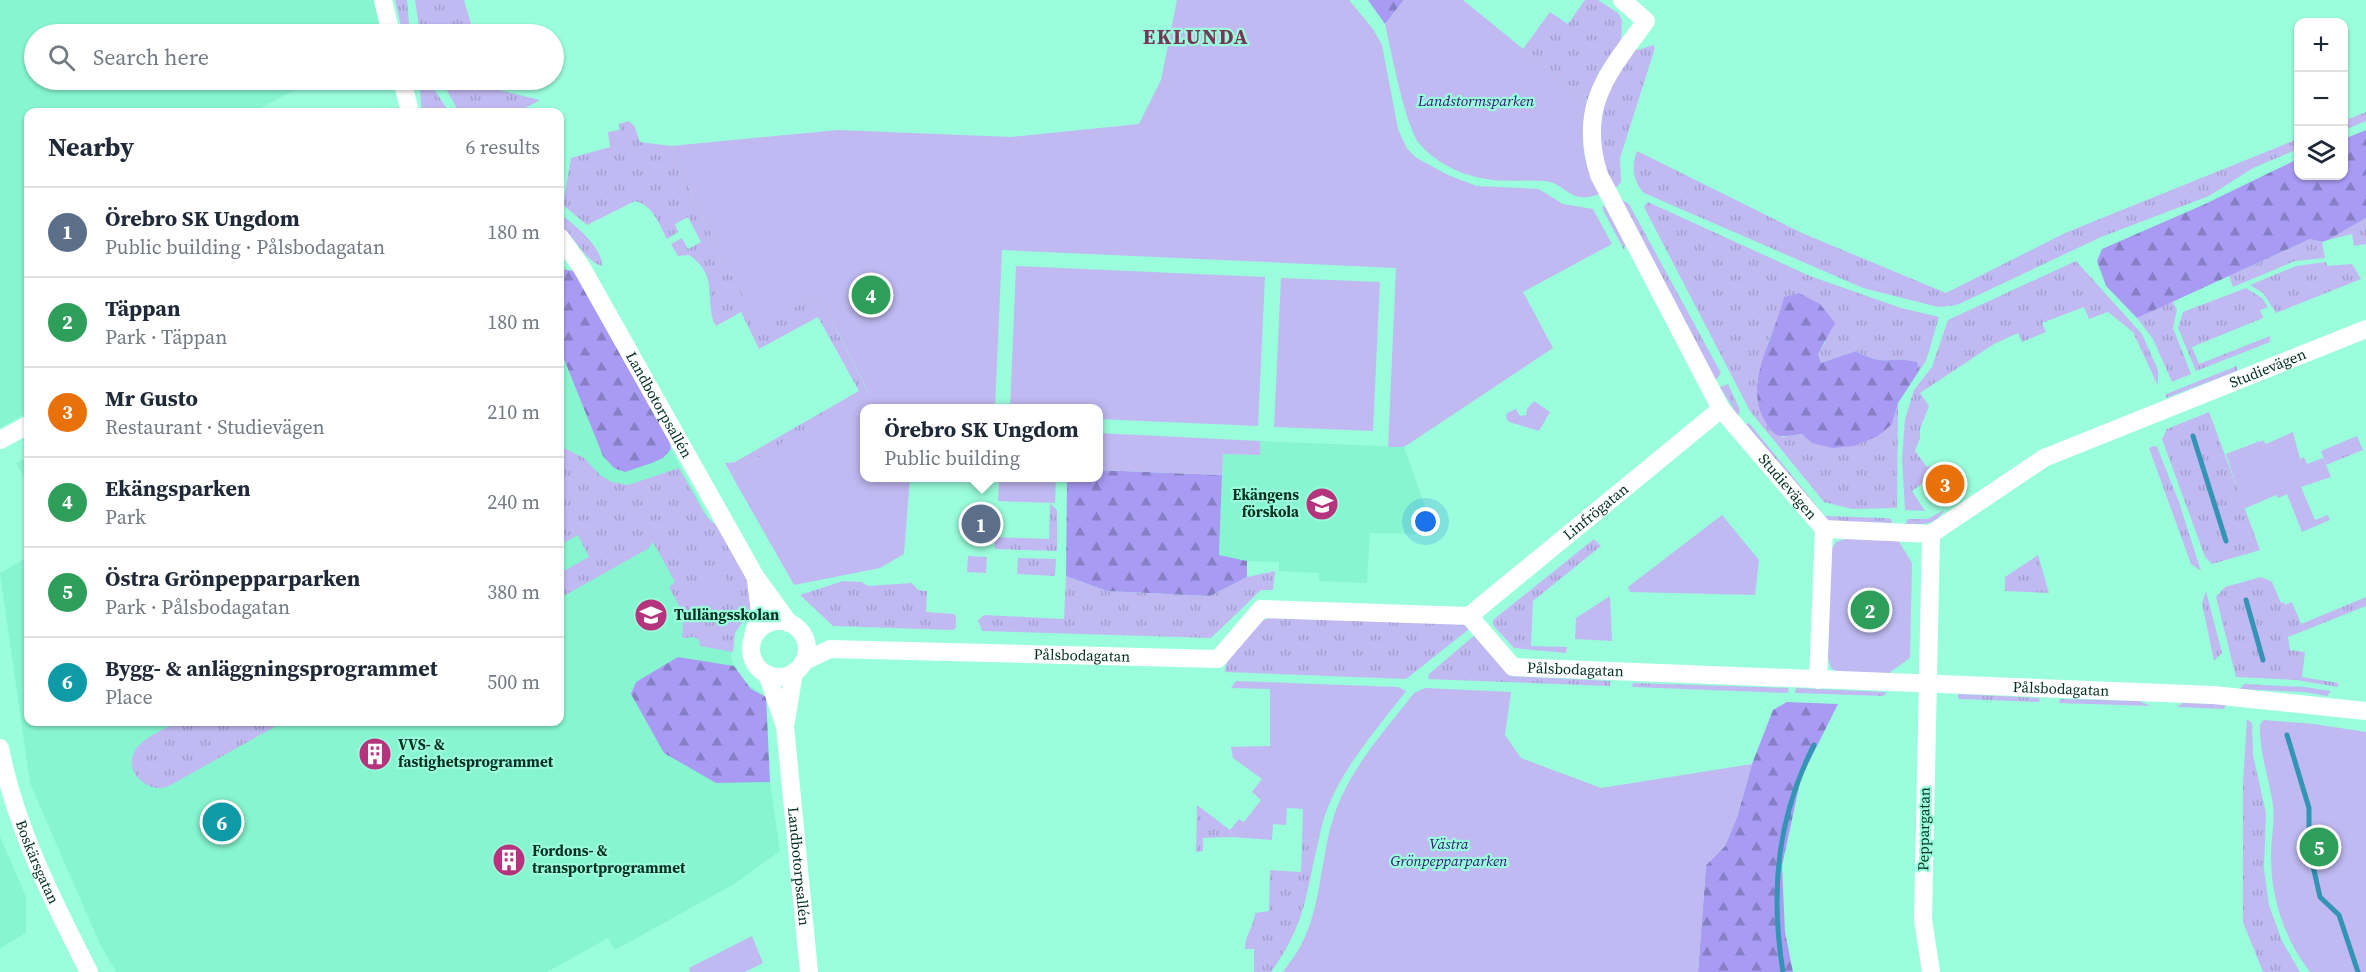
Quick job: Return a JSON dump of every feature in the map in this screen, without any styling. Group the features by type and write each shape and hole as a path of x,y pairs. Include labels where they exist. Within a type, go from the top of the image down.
{"street":[{"path":"384,0 390,24"},
{"name":"Studievägen","path":"1622,0 1646,21 1606,75 1598,92 1591,119 1593,157 1599,175 1721,409 1824,530 1931,534 2044,458 2366,329"},
{"path":"404,90 409,108"},
{"name":"Landbotorpsallén","path":"564,243 582,268 755,576 796,628"},
{"name":"Linfrögatan","path":"1469,616 1721,409"},
{"path":"0,440 24,427"},
{"path":"1818,680 1824,530"},
{"name":"Peppargatan","path":"1931,534 1926,685 1923,919 1931,972"},
{"name":"Landbotorpsallén","path":"752,639 760,612 755,576"},
{"name":"Pålsbodagatan","path":"796,628 830,649 1218,659 1261,609 1469,616 1513,667 1926,685 2213,694 2366,711"},
{"path":"781,621 796,628 807,649 799,667 781,676 767,674 754,661 751,653 752,639 766,624 781,621"},
{"name":"Pålsbodagatan","path":"799,667 830,649"},
{"name":"Landbotorpsallén","path":"785,726 799,667"},
{"name":"Landbotorpsallén","path":"767,674 785,726 809,972"},
{"name":"Boskärsgatan","path":"0,748 9,790 26,843 89,972"}],"shaded area":[{"path":"0,0 374,0 380,24 24,24 24,90 294,90 260,108 24,108 24,414 0,428"},
{"name":"Tullängsskolan","path":"564,266 575,280 633,381 757,606 739,620 732,643 731,659 743,681 766,697 770,782 780,851 734,884 615,950 608,938 547,972 116,972 99,942 30,783 0,573 24,559 24,726 564,726"},
{"name":"Ekängens förskola","path":"1260,441 1404,447 1435,534 1370,533 1367,583 1319,581 1319,573 1279,571 1279,562 1247,561 1219,555 1223,454 1260,455"},
{"path":"24,459 24,478 16,463"},
{"path":"0,837 26,896 26,933 0,948"}],"green space":[{"path":"395,0 407,0 409,24 401,24"},
{"path":"415,0 464,0 471,24 419,24"},
{"path":"1177,0 1349,0 1373,29 1382,45 1398,129 1406,147 1415,157 1448,175 1477,186 1539,189 1563,204 1593,209 1612,244 1523,292 1553,348 1404,447 1388,447 1396,268 1002,250 995,404 860,404 860,482 910,482 904,554 880,568 794,585 731,474 868,391 820,298 756,321 692,196 671,146 838,130 1011,137 1139,124 1161,80"},
{"path":"1368,0 1404,0 1385,24"},
{"name":"Landstormsparken","path":"1404,0 1463,0 1587,101 1583,125 1586,162 1596,183 1604,192 1584,197 1576,196 1545,181 1497,180 1473,176 1447,166 1425,150 1414,134 1409,120 1385,24"},
{"path":"1585,0 1598,0 1618,13 1622,20 1621,41 1599,72 1587,101 1523,49 1550,12 1568,24"},
{"path":"1653,45 1655,48 1620,158 1621,182 1617,187 1611,188 1599,146 1604,96 1635,48 1638,50"},
{"path":"420,90 435,90 446,108 422,108"},
{"path":"447,90 498,90 540,100 525,108 457,108"},
{"path":"2366,112 2366,121 2348,128 2348,119"},
{"path":"628,121 634,125 640,142 671,146 692,196 756,320 820,298 868,392 731,474 725,463 735,462 859,391 818,317 759,349 741,312 716,326 712,317 710,290 705,272 689,255 678,256 671,244 682,238 688,249 701,242 688,217 675,224 678,232 667,239 651,211 635,201 587,225 564,206 571,158 610,147 608,132 620,130 619,124"},
{"path":"2366,130 2366,218 2328,240 2322,242 2310,239 2137,318 2106,286 2097,261 2102,249 2205,204 2294,161 2294,180 2348,180 2348,137"},
{"path":"2294,141 2294,151 2253,168 2209,196 2101,237 1957,305 1938,307 1863,288 1644,193 1635,179 1635,156 1637,151 1802,233 1946,293 2065,233"},
{"path":"1619,198 1629,204 1721,373 1716,380"},
{"path":"1648,202 1810,276 1901,308 1939,317 1926,361 1919,371 1916,362 1874,359 1856,351 1821,363 1818,354 1826,341 1781,311 1768,342 1757,383 1782,437 1802,434 1812,443 1892,424 1898,403 1897,508 1852,509 1824,502 1750,411 1644,207"},
{"path":"1604,205 1626,242 1624,250 1602,208"},
{"path":"564,217 593,245 601,259 602,266 590,259 566,231"},
{"path":"2366,218 2366,244 2354,246 2352,234 2328,240"},
{"path":"2310,239 2322,242 2325,258 2295,261 2233,287 2229,276"},
{"path":"2076,261 2142,334 2158,370 2158,386 2133,332 2108,312 2089,319 2084,307 2042,323 2046,332 2022,342 2018,333 1994,344 1920,393 1929,406 1915,451 1927,467 1930,466 1936,474 1912,491 1925,511 1905,510 1902,459 1905,419 1914,390 1932,367 1948,320"},
{"path":"2326,262 2327,266 2352,264 2361,279 2276,313 2263,293 2250,285 2296,266"},
{"path":"1016,266 1265,277 1258,426 1103,419 1103,404 1010,404"},
{"path":"564,270 575,271 669,437 671,449 663,458 625,472 614,468 603,456 564,359"},
{"path":"1281,278 1380,282 1373,431 1274,427"},
{"path":"2246,288 2262,298 2268,307 2260,310 2263,318 2192,347 2199,364 2270,336 2270,342 2196,371 2178,328 2183,312"},
{"path":"1799,293 1820,304 1835,323 1818,354 1821,363 1856,351 1874,359 1917,362 1919,371 1898,403 1892,424 1878,436 1854,446 1833,448 1812,443 1802,434 1779,436 1771,431 1764,419 1757,390 1763,358 1784,297"},
{"path":"2172,300 2177,310 2173,328 2191,374 2172,382 2153,339 2137,318"},
{"path":"2237,366 2237,371 2166,398 2165,395 2171,392"},
{"path":"1728,384 1740,410 1738,416 1720,387"},
{"path":"1534,401 1550,412 1539,431 1509,422 1506,418 1507,413 1516,409 1520,416 1526,415 1527,409"},
{"path":"2209,412 2260,550 2212,564 2205,557 2162,439 2167,429"},
{"path":"1749,423 1825,516 1886,518 1891,519 1892,523 1825,521 1746,424"},
{"path":"2293,432 2300,459 2304,457 2307,464 2323,458 2331,477 2301,487 2315,520 2328,515 2330,520 2302,532 2287,494 2278,498 2276,495 2244,509 2226,454 2263,440 2266,444"},
{"path":"1103,433 1260,441 1260,455 1223,454 1222,475 1103,470"},
{"path":"2357,436 2363,450 2326,465 2321,451"},
{"path":"2157,447 2179,502 2201,571 2191,564 2149,448"},
{"path":"564,448 584,458 601,476 612,482 628,485 679,468 706,516 719,528 746,576 753,606 735,633 733,652 700,646 699,640 695,637 682,638 684,615 669,587 675,582 653,542 649,548 564,596 564,571 589,557 578,535 564,543"},
{"path":"1103,470 1222,475 1219,555 1247,561 1247,577 1210,596 1107,591 1066,576 1067,482 1103,482"},
{"path":"999,482 1056,482 1055,503 998,501"},
{"path":"1050,503 1057,510 1057,551 995,549 993,537 1049,539"},
{"path":"1944,510 1933,521 1923,524 1906,524 1907,519 1928,519"},
{"path":"1722,515 1759,560 1755,595 1630,592 1628,587"},
{"path":"1594,539 1601,546 1533,601 1531,646 1567,647 1566,653 1514,648 1493,625 1493,620"},
{"path":"1846,539 1898,540 1912,563 1910,658 1886,675 1841,674 1831,668 1828,658 1830,552 1836,542"},
{"path":"2038,555 2049,593 2005,591 2005,577"},
{"path":"968,556 987,557 986,573 967,572"},
{"path":"1018,558 1056,559 1055,576 1017,574"},
{"path":"721,569 736,595 695,618 681,593"},
{"path":"1275,571 1273,590 1261,590 1211,638 982,631 978,620 984,615 1064,619 1066,576 1107,591 1210,596 1247,577"},
{"path":"2261,577 2272,582 2281,603 2284,602 2285,605 2292,602 2301,624 2366,597 2366,606 2288,637 2290,650 2305,652 2302,677 2338,683 2338,687 2297,680 2236,677 2216,597 2225,587"},
{"path":"843,581 862,582 868,586 912,583 918,590 927,591 926,612 954,614 956,628 953,630 833,626 800,595"},
{"path":"2206,591 2222,653 2214,661 2202,603"},
{"path":"1610,596 1612,641 1575,639 1576,618"},
{"path":"1268,618 1462,624 1468,627 1468,630 1406,679 1225,672 1226,665 1240,641 1254,627"},
{"path":"1476,634 1510,676 1610,681 1610,686 1428,679 1429,674"},
{"path":"678,657 734,666 751,689 766,697 770,782 716,783 664,753 631,694 636,682"},
{"path":"1236,681 1398,687 1406,691 1366,742 1342,779 1324,818 1319,839 1302,841 1303,809 1287,808 1286,825 1273,824 1272,840 1232,837 1230,830 1239,819 1244,822 1261,800 1252,792 1262,779 1233,758 1231,747 1270,746 1270,689 1231,688"},
{"path":"1633,683 1788,688 1789,690 1787,693 1632,687"},
{"path":"2244,684 2305,687 2331,691 2327,696 2304,692 2240,689"},
{"name":"Västra Grönpepparparken","path":"1425,688 1511,692 1505,735 1521,758 1601,788 1752,764 1737,817 1725,846 1706,865 1698,972 1283,972 1299,949 1314,912 1331,824 1344,791 1361,762 1414,693"},
{"path":"1796,688 1887,693 1883,696 1795,693"},
{"path":"1958,694 2039,698 2040,702 1958,699"},
{"path":"2060,699 2139,701 2151,706 2059,703"},
{"path":"1787,702 1838,704 1801,778 1782,866 1785,932 1793,972 1698,972 1706,865 1725,846 1737,817 1752,764 1773,710"},
{"path":"2183,703 2226,704 2224,709 2177,707"},
{"path":"2247,719 2252,723 2253,755 2266,813 2264,869 2269,905 2282,941 2300,972 2263,972 2243,922 2243,783"},
{"path":"2264,720 2314,724 2366,732 2366,972 2310,972 2286,931 2273,887 2271,850 2273,811 2261,745 2260,724"},
{"path":"170,726 276,726 167,787 159,788 145,784 139,779 132,766 132,759 139,746"},
{"path":"1197,805 1230,830 1232,837 1203,838 1203,851 1196,852"},
{"path":"1319,839 1303,908 1292,938 1271,972 1254,972 1254,949 1245,949 1245,944 1255,913 1269,911 1270,870 1301,872 1302,841"},
{"path":"752,936 763,963 745,972 690,972 689,968"}],"waterway":[{"path":"2193,436 2226,541"},
{"path":"2246,600 2263,660"},
{"path":"2287,735 2309,808 2309,848 2320,897 2339,915 2358,972"},
{"path":"1783,972 1777,913 1780,856 1792,800 1814,745"}],"place":[{"name":"Ekängsparken","path":"871,295"},
{"name":"Mr Gusto","path":"1945,484"},
{"name":"Ekängens förskola","path":"1322,504"},
{"name":"Örebro SK Ungdom","path":"981,524"},
{"name":"Täppan","path":"1870,610"},
{"name":"Tullängsskolan","path":"651,615"},
{"name":"VVS- & fastighetsprogrammet","path":"375,754"},
{"name":"Bygg- & anläggningsprogrammet","path":"222,822"},
{"name":"Östra Grönpepparparken","path":"2319,847"},
{"name":"Fordons- & transportprogrammet","path":"509,860"}],"district":[{"name":"EKLUNDA","path":"1196,37"}]}
